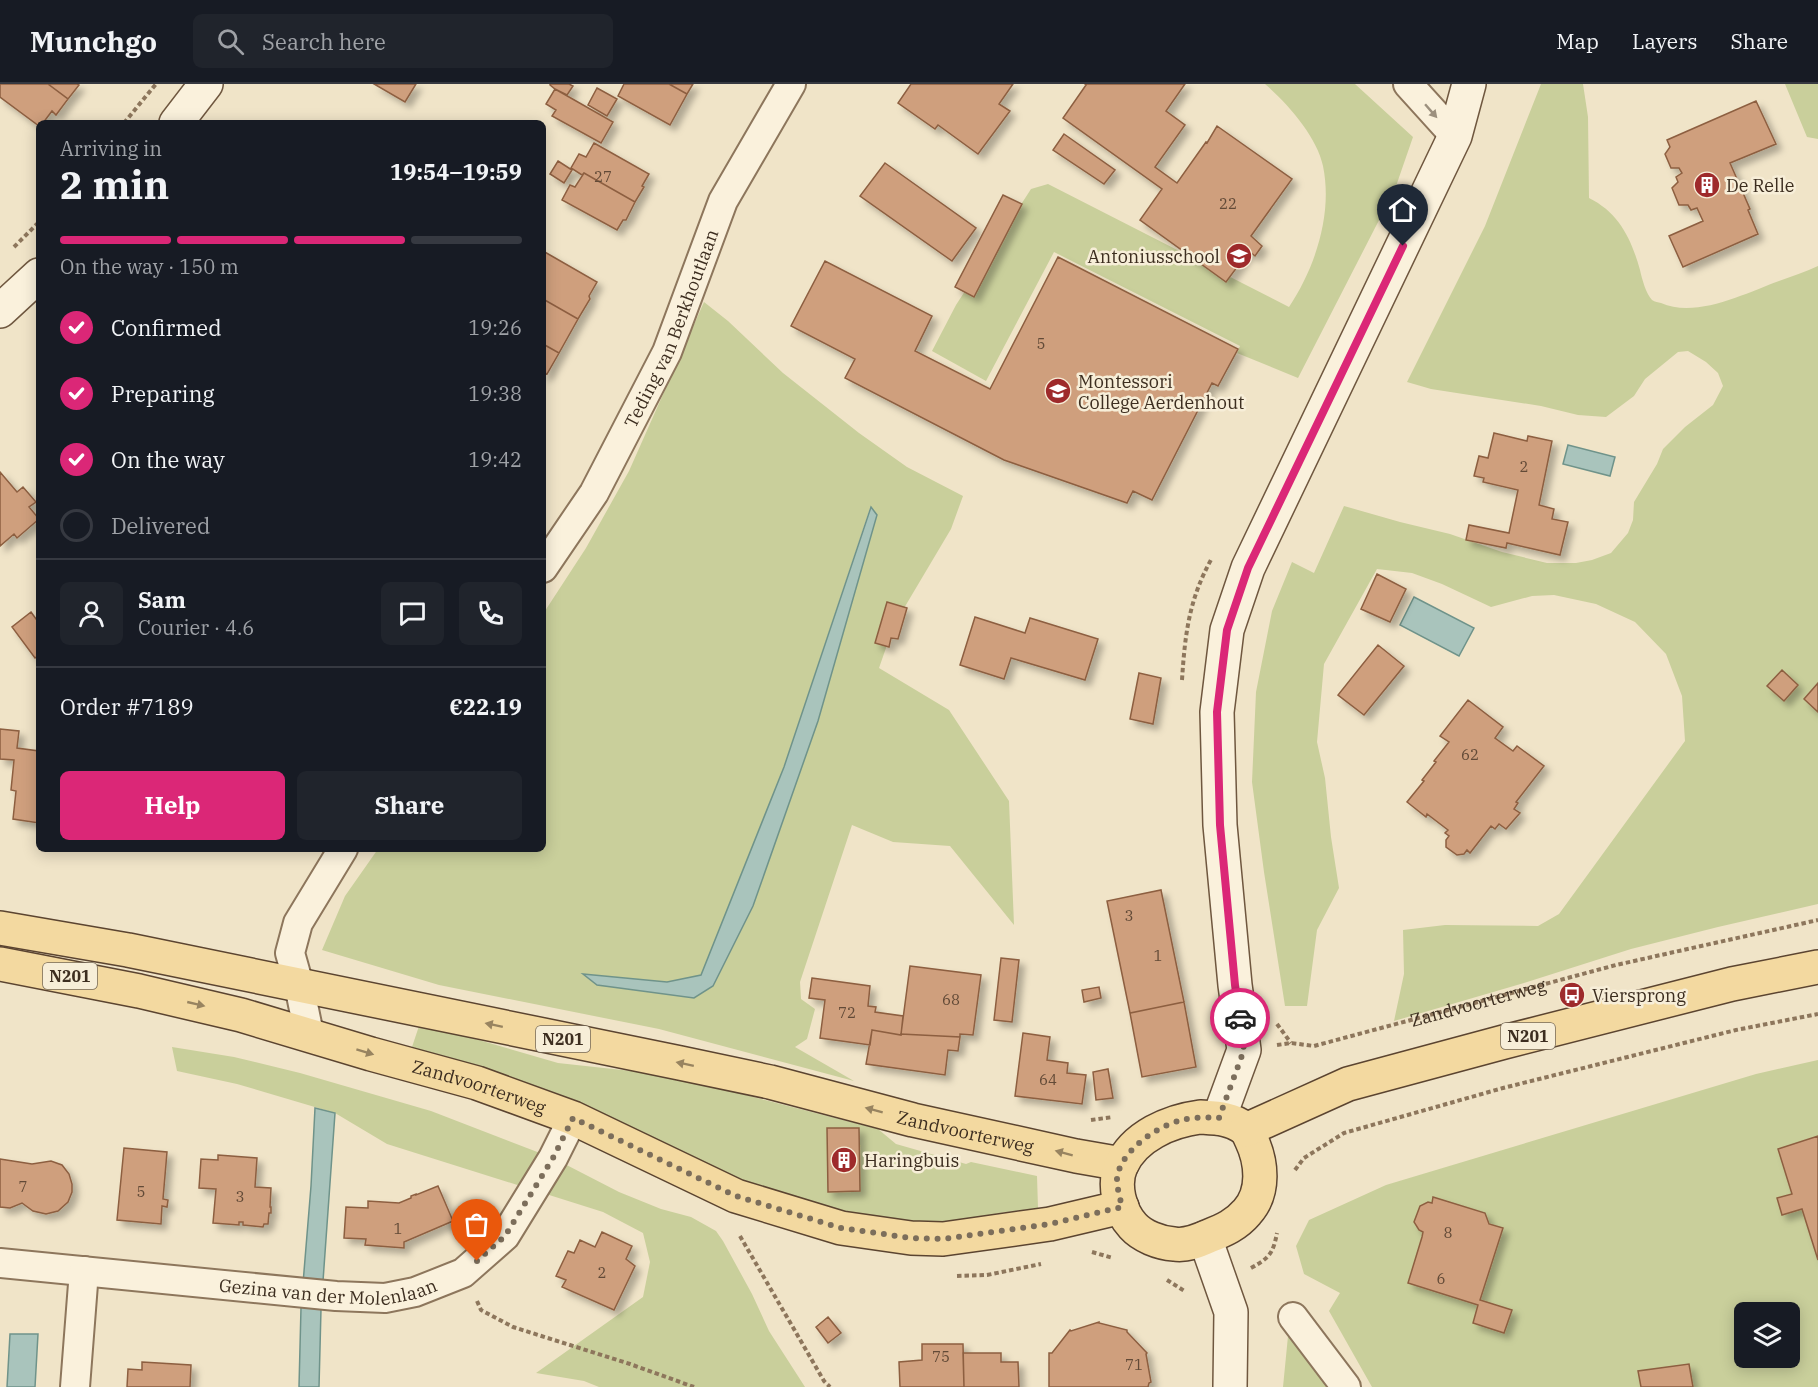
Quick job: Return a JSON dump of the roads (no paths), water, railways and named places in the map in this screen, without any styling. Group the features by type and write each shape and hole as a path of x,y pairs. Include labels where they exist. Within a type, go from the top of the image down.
{"main road":[{"path":"178,120 206,84"},
{"path":"1122,1164 1117,1178 1122,1207 1132,1226 1143,1234 1164,1243 1186,1244 1232,1226 1246,1213 1256,1199 1260,1184 1260,1167 1255,1147 1233,1124 1244,1050 1235,985 1220,825 1217,712 1227,630 1248,568 1455,136 1469,84"},
{"path":"0,311 36,278"},
{"name":"Zandvoorterweg","path":"0,928 128,950 725,1072 914,1120 1122,1164"},
{"name":"Zandvoorterweg","path":"0,964 150,993 241,1015 477,1083 568,1128 736,1196 841,1228 911,1238 943,1239 1050,1224 1122,1207"},
{"name":"N201","path":"1122,1164 1133,1149 1148,1136 1181,1120 1200,1117 1233,1124 1348,1084 1515,1039 1732,984 1818,967"},
{"path":"1205,1238 1232,1312 1230,1387"}],"street":[{"name":"Teding van Berkhoutlaan","path":"546,564 594,493 667,352 723,201 790,84"},
{"path":"1408,84 1455,136"},
{"path":"309,1034 290,953 298,923 341,852"},
{"name":"Gezina van der Molenlaan","path":"0,1263 336,1296 385,1298 416,1292 464,1273 505,1236 553,1158 568,1128"},
{"path":"75,1387 84,1270"},
{"path":"1293,1317 1346,1387"}],"water":[{"path":"1568,445 1615,457 1610,476 1563,464"},
{"path":"871,507 877,515 818,721 753,906 713,986 694,998 597,985 583,974 667,982 701,975 784,767"},
{"path":"1414,597 1474,628 1459,656 1400,625"},
{"path":"315,1108 335,1113 321,1309 319,1387 299,1387 301,1308"},
{"path":"10,1334 38,1334 35,1387 7,1387"}],"place":[{"name":"De Relle","path":"1707,185"},
{"name":"Antoniusschool","path":"1239,256"},
{"name":"Montessori College Aerdenhout","path":"1058,391"},
{"name":"Viersprong","path":"1572,995"},
{"name":"Haringbuis","path":"844,1160"}]}
